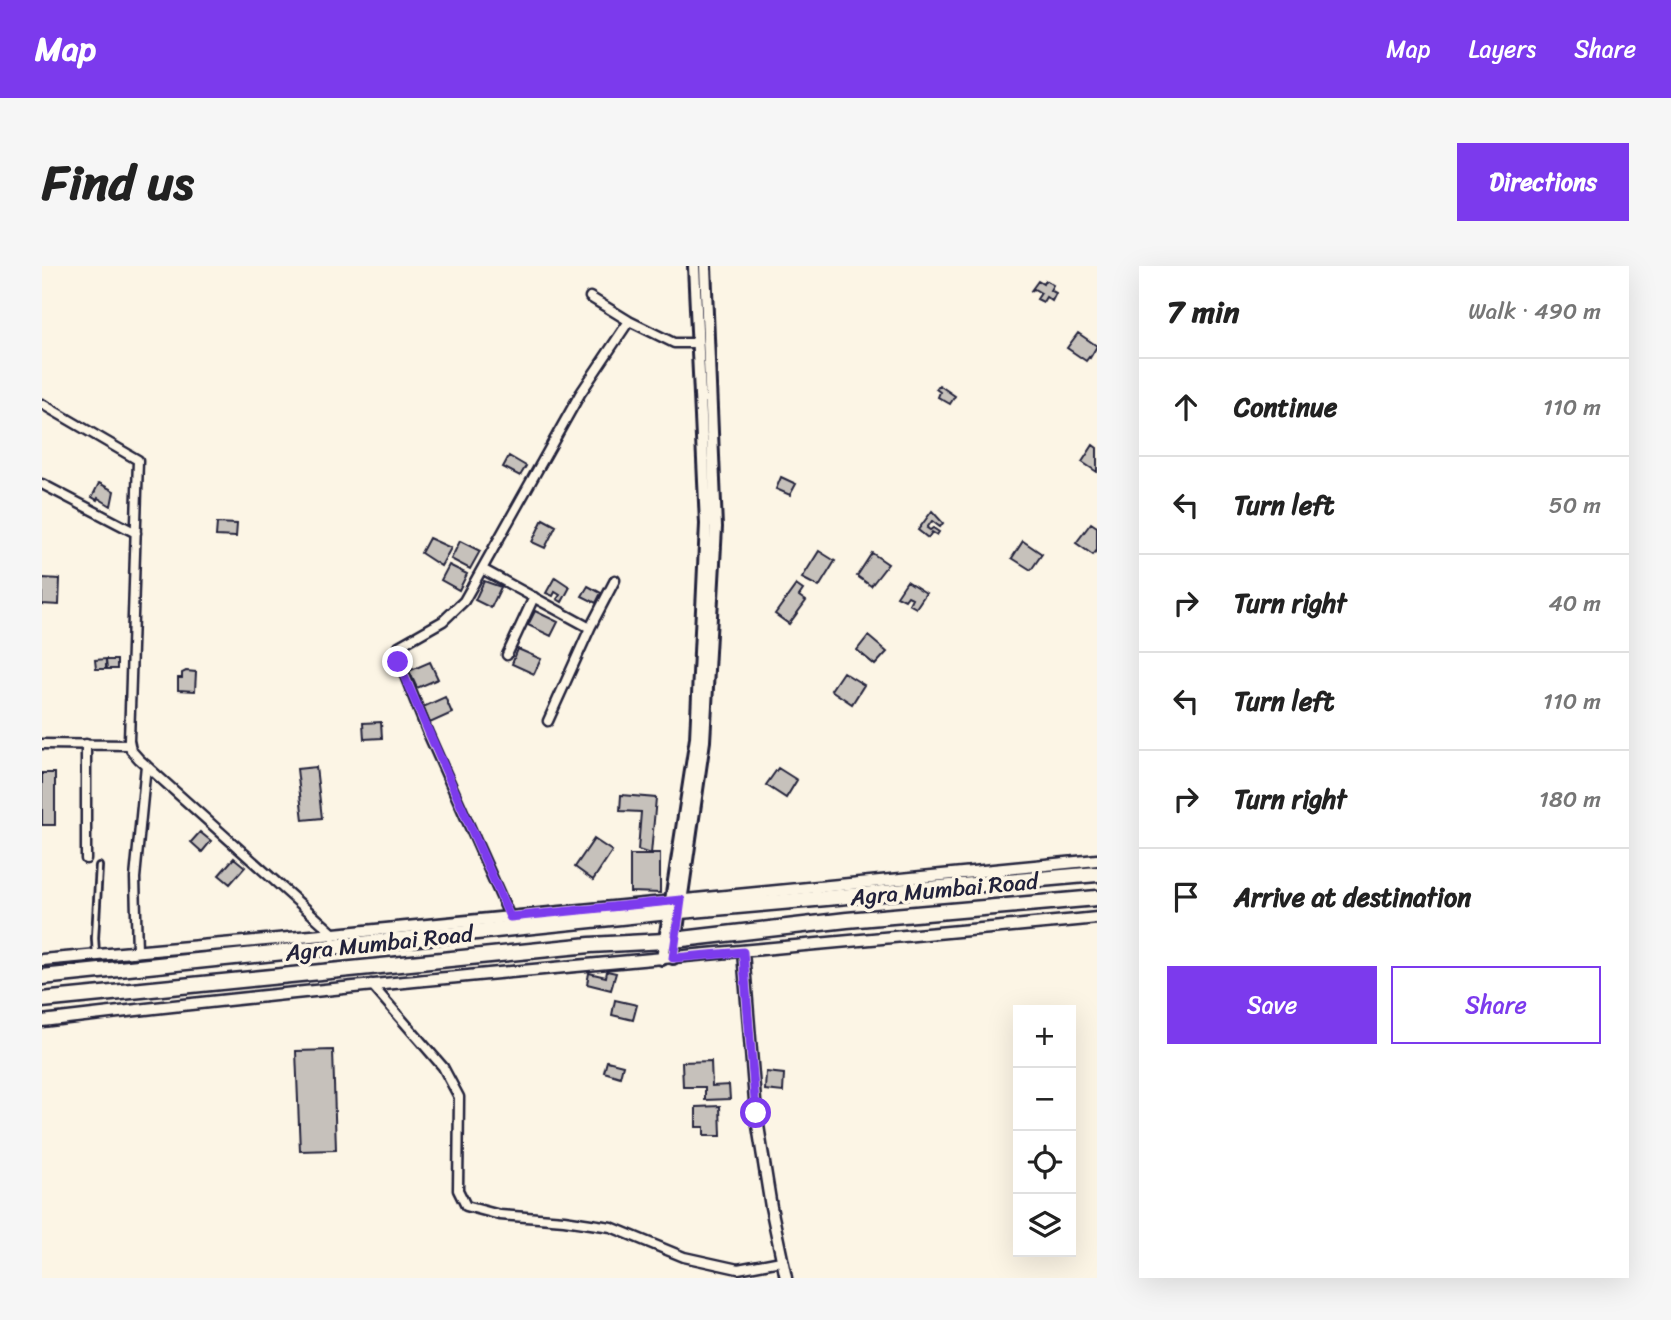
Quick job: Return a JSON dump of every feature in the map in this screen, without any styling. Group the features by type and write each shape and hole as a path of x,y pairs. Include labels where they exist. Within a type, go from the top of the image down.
{"highway":[{"name":"Agra Mumbai Road","path":"42,977 675,906 1097,874"},
{"name":"Agra Mumbai Road","path":"42,1000 590,945 670,941 847,920 1097,898"}],"main road":[{"path":"667,958 696,738 706,524 694,266"},
{"path":"675,906 704,741 716,527 705,266"}],"street":[{"path":"590,297 629,321 674,343 698,343"},
{"path":"510,917 427,731 396,653 399,646 454,612 482,569 580,394 629,321"},
{"path":"42,404 138,460 131,750 334,934"},
{"path":"42,484 136,533"},
{"path":"482,569 590,628"},
{"path":"548,721 615,580"},
{"path":"508,655 534,597"},
{"path":"42,744 130,745"},
{"path":"86,744 86,859"},
{"path":"138,951 135,878 146,765"},
{"path":"42,960 510,917 675,906 1097,860"},
{"path":"42,1021 371,984 1097,918"},
{"path":"743,952 756,1113 786,1278"},
{"path":"371,984 443,1067 459,1097 458,1190 466,1206 500,1215 611,1227 684,1257 738,1269 781,1261"}],"lane":[{"path":"96,955 99,866"}],"building":[{"path":"1045,280 1053,285 1050,290 1056,293 1052,301 1046,297 1043,302 1037,299 1041,293 1034,289 1030,292 1038,281 1043,284"},
{"path":"1078,333 1097,346 1086,361 1067,348"},
{"path":"939,385 955,396 950,404 938,397 940,392 936,389"},
{"path":"1093,445 1097,448 1097,472 1082,462"},
{"path":"509,456 526,466 520,476 503,467"},
{"path":"781,477 796,484 790,495 776,489"},
{"path":"99,483 114,491 111,506 92,497"},
{"path":"932,511 943,523 940,527 932,521 927,528 939,532 937,535 932,532 928,538 918,530"},
{"path":"543,519 556,526 545,548 532,542"},
{"path":"217,523 237,524 236,537 216,536"},
{"path":"1091,523 1097,527 1097,550 1093,555 1076,543"},
{"path":"429,538 451,548 441,566 421,553"},
{"path":"460,541 480,551 470,569 451,559"},
{"path":"1023,541 1042,554 1031,570 1012,558"},
{"path":"819,551 835,561 819,587 802,578"},
{"path":"872,553 888,564 871,586 857,576"},
{"path":"449,565 467,574 459,590 441,580"},
{"path":"555,577 570,587 562,602 557,599 560,595 555,592 553,596 546,593"},
{"path":"42,578 60,579 59,605 42,604"},
{"path":"484,581 501,587 491,608 475,600"},
{"path":"907,581 926,593 916,608 909,604 912,598 908,596 905,600 897,596"},
{"path":"796,585 803,590 799,596 806,601 789,624 775,614"},
{"path":"588,586 601,593 596,603 582,596"},
{"path":"535,611 558,622 551,636 528,625"},
{"path":"868,636 887,652 875,665 857,650"},
{"path":"518,649 541,659 534,674 512,664"},
{"path":"106,659 106,669 96,669 95,660"},
{"path":"106,660 117,660 117,669 107,669"},
{"path":"430,662 438,679 417,688 409,671"},
{"path":"196,672 195,691 178,690 178,678 182,678 182,673"},
{"path":"843,672 864,685 852,704 831,690"},
{"path":"445,697 452,713 430,723 423,707"},
{"path":"381,722 382,738 364,739 363,723"},
{"path":"316,767 322,818 303,820 297,769"},
{"path":"778,768 797,780 786,798 766,785"},
{"path":"42,773 55,773 55,825 42,825"},
{"path":"621,795 656,798 651,854 638,850 641,812 620,811"},
{"path":"200,832 211,841 202,852 191,842"},
{"path":"594,839 612,851 593,880 575,867"},
{"path":"660,853 660,893 630,892 630,855"},
{"path":"234,858 245,867 230,884 219,875"},
{"path":"607,971 616,973 611,990 587,984 589,973 606,977"},
{"path":"615,1000 637,1005 633,1020 612,1015"},
{"path":"333,1050 336,1150 300,1151 296,1051"},
{"path":"607,1061 623,1065 620,1077 604,1072"},
{"path":"711,1061 712,1086 729,1085 730,1099 705,1100 705,1087 683,1087 682,1062"},
{"path":"766,1072 784,1074 783,1092 765,1090"},
{"path":"720,1106 721,1136 704,1136 704,1127 696,1127 696,1107"}],"route":[{"path":"398,662 510,917 681,900 673,958 743,952 756,1113"}]}
